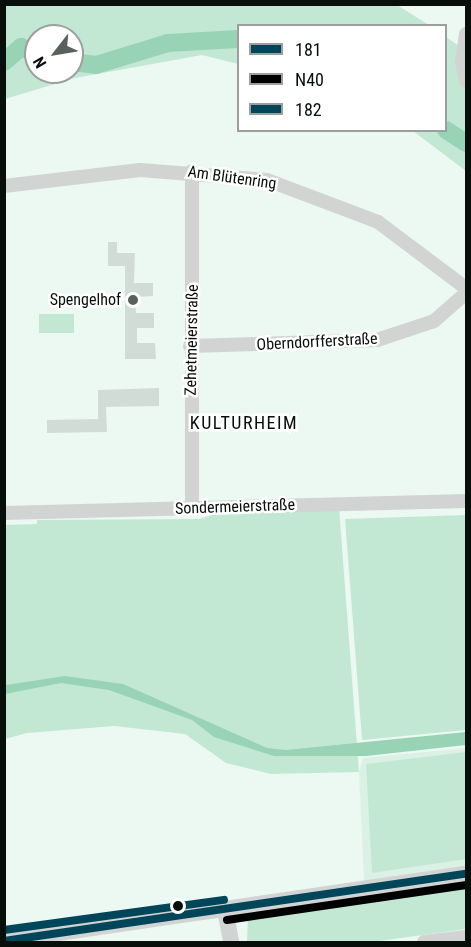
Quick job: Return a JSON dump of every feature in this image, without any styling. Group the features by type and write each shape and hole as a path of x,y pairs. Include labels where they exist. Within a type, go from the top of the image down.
{"main road":[{"path":"4,941 466,874"},
{"path":"225,910 231,942"}],"street":[{"path":"466,34 462,62 466,81"},
{"name":"Am Blütenring","path":"4,186 88,173 192,171 267,180 351,209 412,244 466,288"},
{"name":"Zehetmeierstraße","path":"192,171 190,346 192,509"},
{"name":"Oberndorfferstraße","path":"190,346 377,340 434,321 466,294"},
{"name":"Sondermeierstraße","path":"4,513 466,501"},
{"path":"424,942 466,937"}],"shaded area":[{"path":"5,4 397,5 427,24 237,24 237,64 202,55 84,76 84,24 24,24 24,84 55,84 5,99"},
{"path":"447,38 466,51 466,171 414,132 447,132"},
{"path":"39,314 74,314 74,333 39,333"},
{"path":"339,507 359,772 271,774 226,763 185,734 114,726 27,733 5,739 4,525 37,524 37,520 200,519 222,511"},
{"path":"466,515 466,730 362,740 345,519"},
{"path":"65,676 123,684 267,748 286,750 466,732 466,745 366,756 274,756 214,737 192,720 109,690 61,683 5,694 6,685"},
{"path":"466,748 466,884 365,899 359,772 363,758"},
{"path":"466,752 466,859 372,873 366,764"},
{"path":"466,884 466,929 372,942 247,942 248,916"}],"building":[{"name":"Spengelhof","path":"108,242 117,242 117,253 135,253 134,283 153,283 153,296 135,297 136,313 154,313 154,328 137,328 137,343 155,343 156,359 125,359 125,266 108,266"},
{"path":"159,388 159,406 106,407 107,432 47,433 47,420 98,419 98,390"}],"waterway":[{"path":"84,64 96,65 168,43 237,39"},
{"path":"4,62 21,47 24,48"},
{"path":"447,131 466,143"}],"transit line":[{"name":"181","path":"4,941 466,874"},
{"name":"N40","path":"227,920 466,885"},
{"name":"182","path":"4,930 224,900"}],"place":[{"name":"Spengelhof","path":"133,300"}],"district":[{"name":"KULTURHEIM","path":"244,423"}]}
